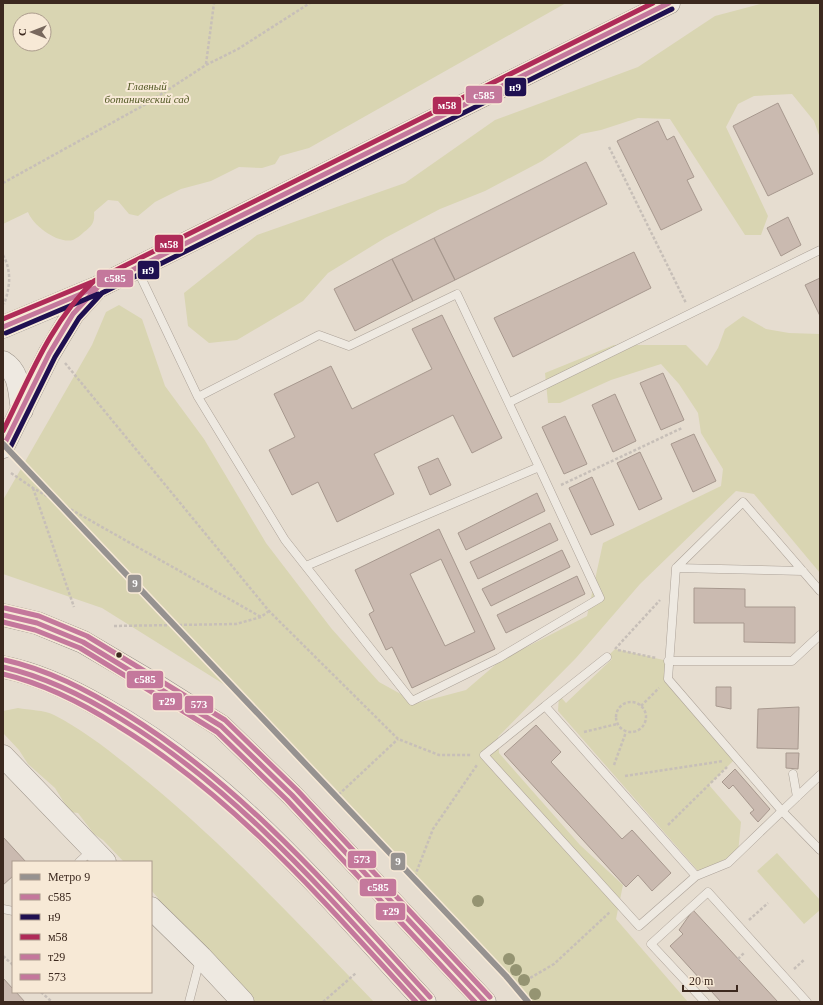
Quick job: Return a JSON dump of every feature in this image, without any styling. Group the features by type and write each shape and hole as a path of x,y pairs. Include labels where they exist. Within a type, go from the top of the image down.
{"main road":[{"path":"3,327 98,287 669,3"},
{"path":"3,447 53,347 73,314 98,287"},
{"path":"3,362 14,371 19,386 22,410"},
{"path":"3,615 37,623 83,642 156,685 221,726 292,795 484,1002"},
{"path":"3,667 24,671 77,693 138,727 192,766 267,832 425,1002"},
{"path":"3,756 92,858"},
{"path":"152,909 201,957 243,1002"}],"lane":[{"path":"510,402 820,250"},
{"path":"136,268 198,397 285,540 412,702 499,658 600,598 510,402 457,294 349,346 319,335 198,397"},
{"path":"306,566 539,467"},
{"path":"820,590 743,502 676,568 668,661 668,679 782,811 820,850"},
{"path":"676,568 803,571"},
{"path":"668,661 792,661 820,635"},
{"path":"606,657 484,755 639,926 696,876 728,863 820,775"},
{"path":"545,706 696,876"},
{"path":"793,774 797,797"},
{"path":"705,1002 651,944 708,892 807,1002"},
{"path":"189,1002 201,957"}],"path":[{"path":"206,65 214,3"},
{"path":"3,183 146,104 206,65 238,49 310,3"},
{"path":"609,147 691,314"},
{"path":"3,255 6,261 10,288 3,307"},
{"path":"66,363 269,611 398,739 439,755 484,755"},
{"path":"550,491 682,428"},
{"path":"11,473 33,488 261,617"},
{"path":"33,488 74,607"},
{"path":"606,657 675,583"},
{"path":"114,626 236,624 261,617 269,611"},
{"path":"615,649 668,661"},
{"path":"641,706 668,679"},
{"path":"628,702 641,706 645,712 646,719 644,725 639,730 632,733 626,732 617,724 615,717 617,710 628,702"},
{"path":"571,735 617,724"},
{"path":"626,732 610,778 736,758"},
{"path":"335,798 398,739"},
{"path":"413,881 433,829 484,755"},
{"path":"659,834 736,758"},
{"path":"740,928 768,903"},
{"path":"513,988 554,964 619,904"},
{"path":"3,956 12,964"},
{"path":"323,1002 356,973"},
{"path":"42,993 52,1002"}],"green space":[{"name":"Главный ботанический сад","path":"3,3 566,3 309,148 280,156 275,164 262,168 239,167 211,181 181,189 155,202 138,216 129,214 118,201 108,200 94,212 94,218 91,226 73,240 67,241 53,237 35,223 28,212 3,224"},
{"path":"764,3 820,3 820,138 814,121 792,94 754,96 738,104 726,127 768,216 761,235 745,235 670,119 638,118 601,130 581,134 542,161 485,191 440,209 385,238 328,273 303,301 237,340 209,343 188,326 184,293 257,235 405,183 495,120 638,67 715,16"},
{"path":"119,305 142,319 165,386 204,439 266,543 331,628 379,682 417,703 466,690 501,660 587,616 603,543 721,486 723,469 701,433 698,413 679,384 661,364 611,380 560,403 548,403 545,373 614,345 686,345 707,366 718,348 725,329 743,316 766,329 789,333 820,334 820,573 754,494 736,491 640,584 576,658 498,737 499,753 580,845 623,885 616,919 688,1002 533,1002 332,785 241,695 102,608 3,574 3,500 92,345 106,312"},
{"path":"615,649 668,661 668,679 736,758 709,785 741,822 738,853 699,872 558,711 559,695 566,703 612,659 607,657"},
{"path":"18,708 36,710 54,715 78,729 126,764 178,808 236,861 374,1002 254,1002 162,910 158,898 152,891 152,861 123,861 103,840 94,834 78,813 70,812 55,788 28,764 19,750 3,733 3,711"},
{"path":"777,853 820,900 820,910 804,924 757,871"}],"building":[{"path":"778,103 813,174 768,196 733,126"},
{"path":"658,121 667,140 674,136 694,177 687,180 702,210 661,230 617,141"},
{"path":"586,162 607,204 455,280 434,238"},
{"path":"788,217 801,245 781,256 767,228"},
{"path":"434,238 455,280 413,301 392,259"},
{"path":"634,252 651,288 513,357 494,318"},
{"path":"392,259 413,301 355,331 334,289"},
{"path":"820,278 820,316 805,285"},
{"path":"442,315 502,438 472,453 453,415 374,454 394,494 337,522 318,482 292,495 269,450 295,437 274,394 331,366 352,409 432,369 412,329"},
{"path":"663,373 684,420 661,430 640,383"},
{"path":"615,394 636,441 613,452 592,405"},
{"path":"565,416 587,464 564,474 542,427"},
{"path":"694,434 716,481 693,492 671,444"},
{"path":"640,452 662,499 639,510 617,463"},
{"path":"438,458 451,485 430,495 418,467"},
{"path":"592,477 614,525 591,535 569,488"},
{"path":"537,493 545,511 466,550 458,533"},
{"path":"550,523 558,540 478,579 470,562"},
{"path":"439,529 495,649 412,688 392,647 386,650 369,614 374,611 355,570","holes":["441,559 475,632 445,646 410,574"]},
{"path":"562,550 570,567 491,606 482,589"},
{"path":"577,576 585,594 506,633 497,615"},
{"path":"694,588 745,589 745,607 795,607 795,643 744,642 744,623 694,623"},
{"path":"716,687 731,687 731,709 716,706"},
{"path":"799,707 798,749 757,748 758,709"},
{"path":"536,725 561,752 551,762 622,839 632,830 671,873 652,891 638,875 626,887 504,754"},
{"path":"786,753 799,753 798,769 786,768"},
{"path":"735,769 770,809 758,822 750,813 754,810 733,785 729,789 722,782"},
{"path":"3,837 25,861 12,861 12,877 3,885"},
{"path":"693,910 778,1002 721,1002 670,946 683,934 679,930"},
{"path":"3,978 12,988 12,993 17,993 25,1002 3,1002"}],"metro line":[{"name":"9","path":"3,444 506,976 528,1002"}],"transit line":[{"name":"м58","path":"3,431 53,332 65,314 94,281 653,3"},
{"name":"с585","path":"3,447 49,354 73,314 98,287 669,3"},
{"name":"н9","path":"9,450 55,357 79,318 102,293 672,9"},
{"name":"м58","path":"3,319 92,282"},
{"name":"с585","path":"3,327 95,288"},
{"name":"н9","path":"6,333 98,294"},
{"name":"573","path":"5,608 39,616 87,636 225,720 297,790 490,997"},
{"name":"с585","path":"3,615 37,623 83,642 221,726 292,795 485,1002"},
{"name":"т29","path":"3,622 35,630 80,648 217,732 287,800 475,1002"},
{"name":"573","path":"5,660 52,675 97,697 126,714 169,743 210,775 250,809 324,882 430,997"},
{"name":"с585","path":"3,667 34,676 64,688 93,703 121,719 165,748 206,780 283,850 355,925 425,1002"},
{"name":"т29","path":"3,674 34,683 63,695 91,710 161,754 201,785 239,818 312,889 416,1002"}]}
